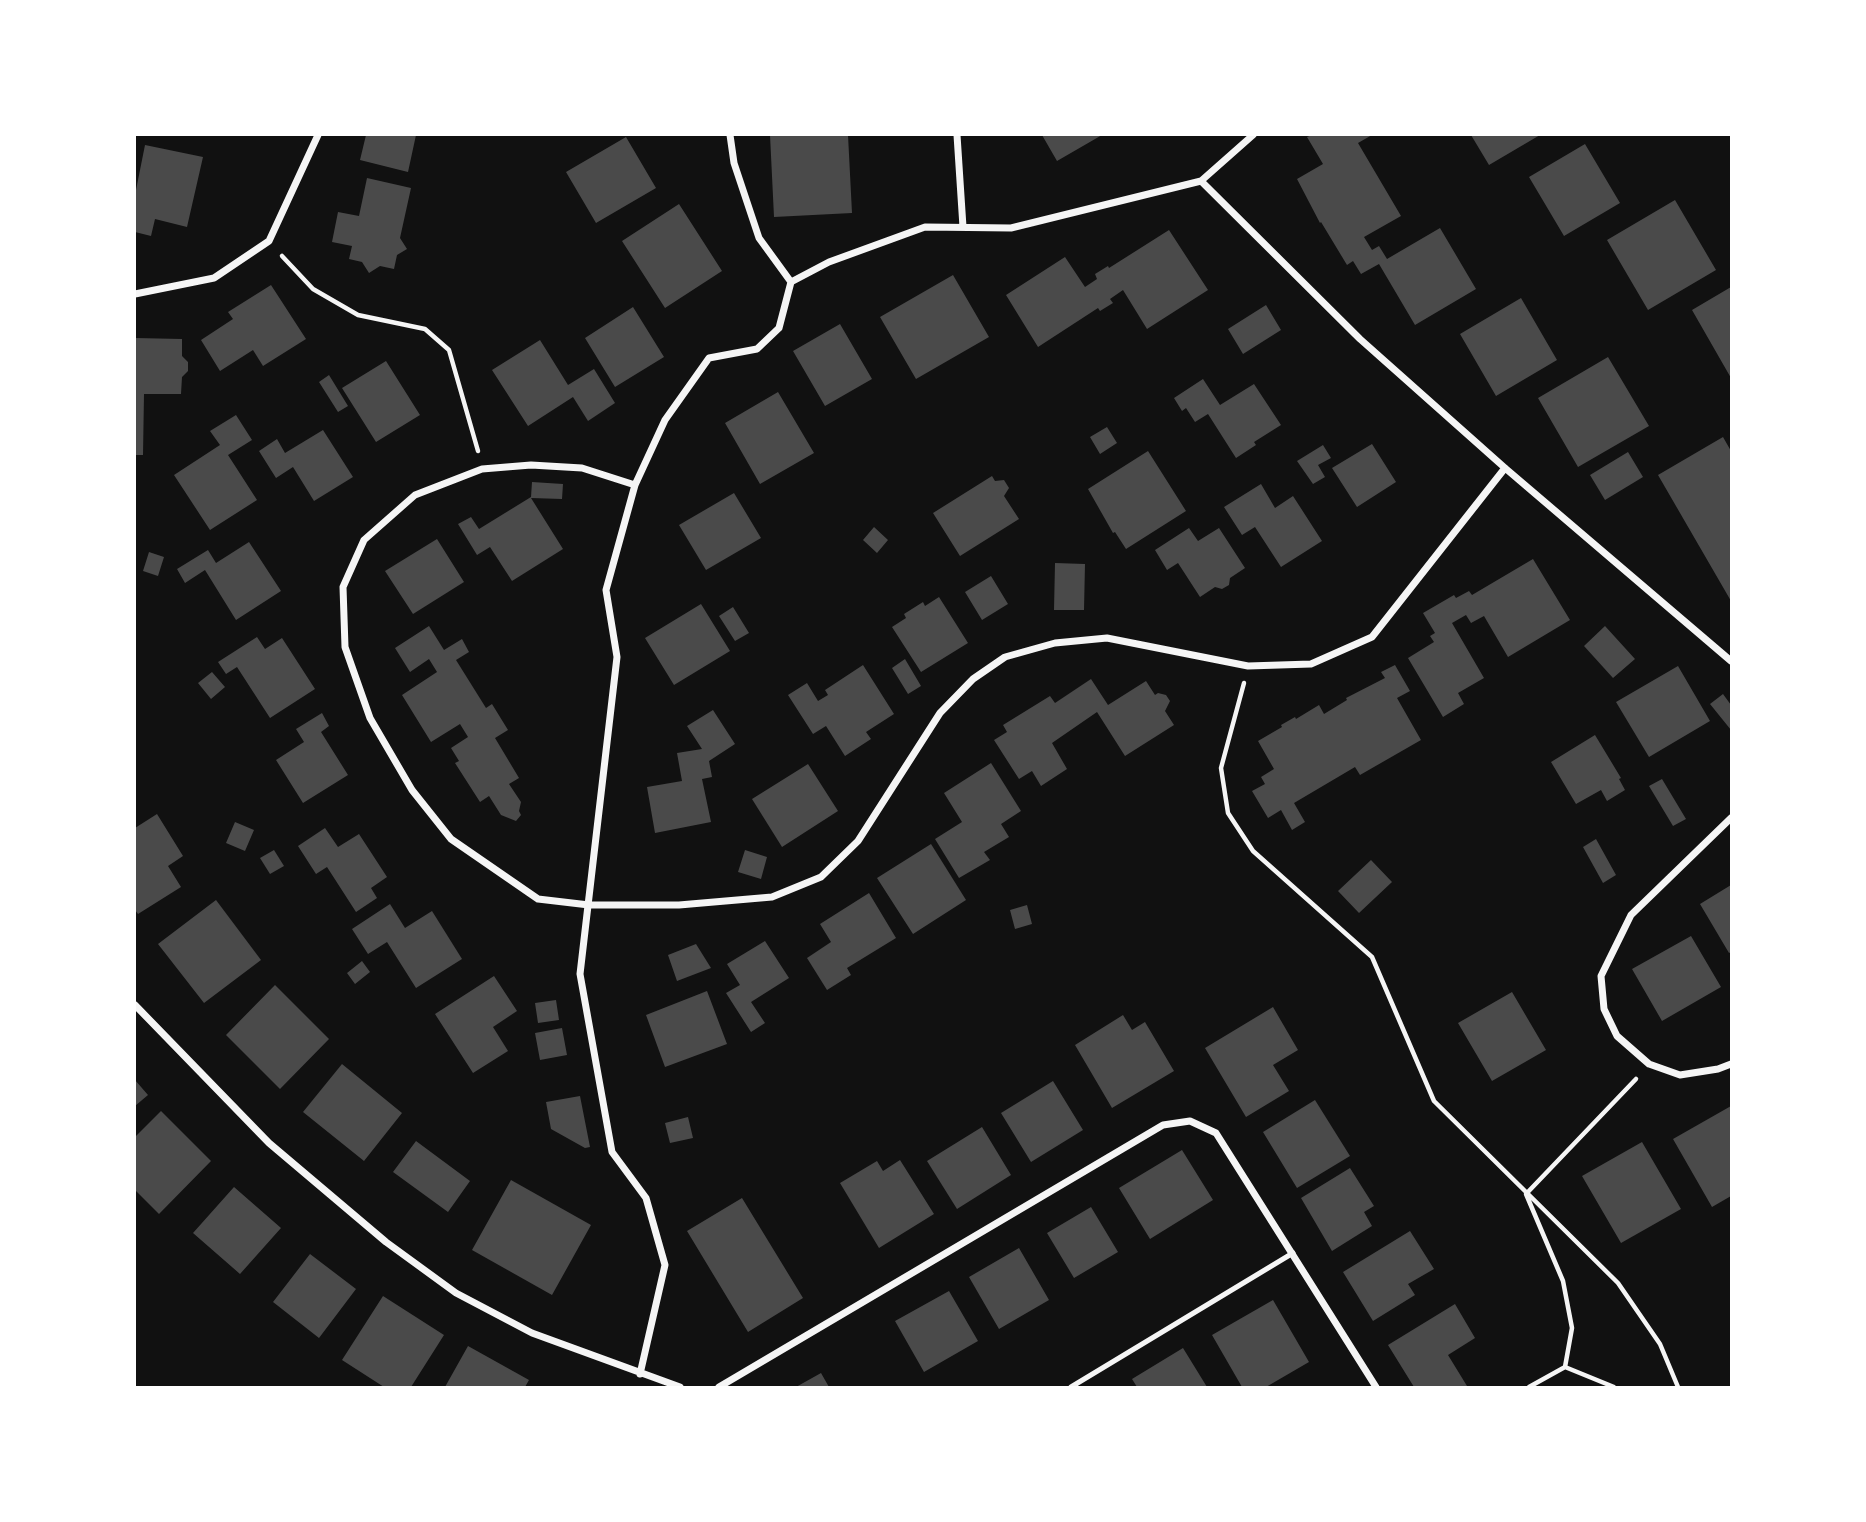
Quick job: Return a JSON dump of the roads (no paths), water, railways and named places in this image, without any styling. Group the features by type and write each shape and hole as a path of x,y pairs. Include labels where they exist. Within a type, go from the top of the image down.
{"street":[{"path":"135,294 214,278 269,241 318,135"},
{"path":"730,135 734,163 759,238 791,282"},
{"path":"957,135 963,227"},
{"path":"640,1374 665,1265 646,1198 612,1152 580,974 617,657 606,590 635,485 665,420 709,358 757,349 779,328 791,282 829,262 925,227 1011,228 1201,181 1252,135"},
{"path":"1201,181 1360,339 1505,468 1731,661"},
{"path":"635,485 582,468 531,465 482,468 415,495 364,540 343,587 345,647 370,718 412,790 451,839 538,900 589,905 679,905 772,897 821,877 858,841 940,713 973,679 1005,657 1055,643 1107,638 1248,666 1311,664 1372,637 1505,468"},
{"path":"1731,818 1631,915 1601,976 1604,1009 1617,1036 1649,1065 1680,1074 1718,1069 1731,1064"},
{"path":"135,1005 269,1143 396,1250 456,1293 522,1327 680,1387"},
{"path":"719,1387 1163,1125 1190,1121 1216,1133 1376,1387"}],"lane":[{"path":"1071,1387 1293,1253"}]}
